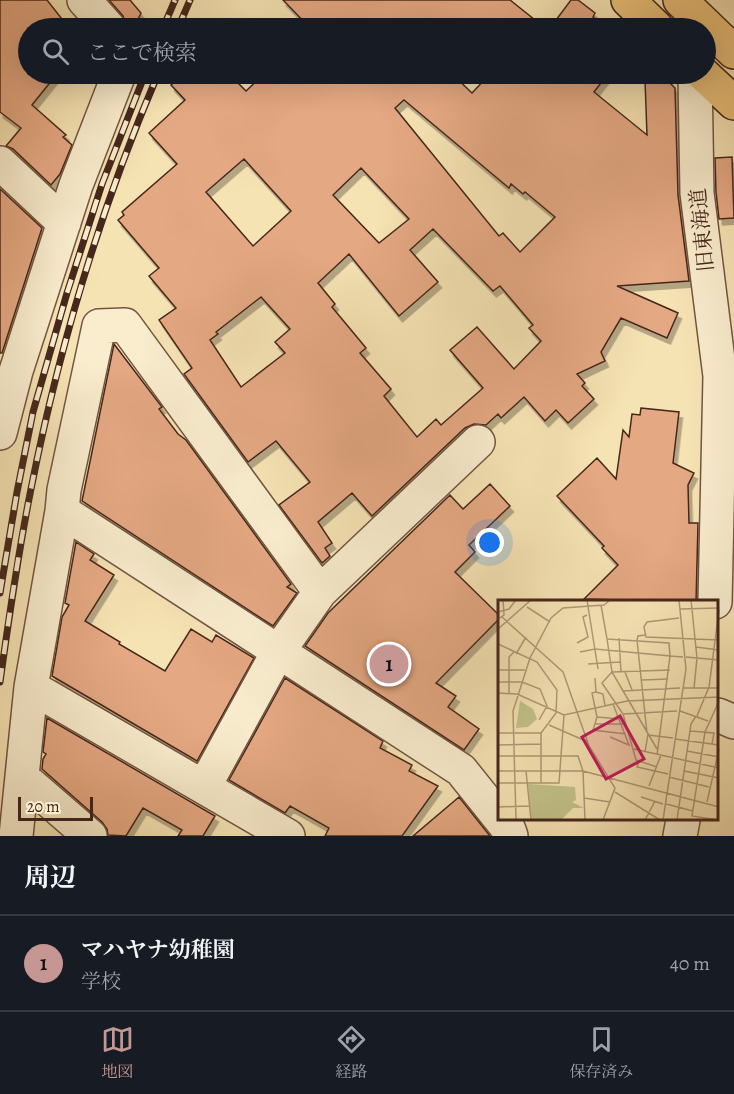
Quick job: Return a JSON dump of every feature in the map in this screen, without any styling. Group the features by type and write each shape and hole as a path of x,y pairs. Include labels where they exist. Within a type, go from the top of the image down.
{"main road":[{"path":"628,0 647,18"},
{"path":"682,7 695,18"},
{"path":"716,36 734,52"},
{"path":"714,84 734,103"}],"street":[{"path":"87,1 101,18"},
{"path":"0,433 8,370 115,84"},
{"name":"旧東海道","path":"695,84 697,193 720,376 715,600"},
{"path":"0,163 64,223"},
{"path":"16,836 31,687 64,490 99,326 125,325 320,592"},
{"path":"204,787 278,652 320,592 478,442"},
{"path":"62,511 461,770 498,819"},
{"path":"31,687 288,836"},
{"path":"719,716 734,722"},
{"path":"23,778 90,836"},
{"path":"500,821 511,836"},
{"path":"681,836 683,821"}],"building":[{"path":"0,0 47,0 61,18 18,18 18,84 49,84 32,105 66,135 63,137 72,145 60,174 51,185 13,149 6,146 21,128 0,112"},
{"path":"109,0 130,0 141,13 139,18 124,18"},
{"path":"283,0 510,0 532,18 300,18"},
{"path":"571,0 578,0 595,13 594,18 558,18"},
{"path":"239,84 246,91 253,84 463,84 472,93 481,84 600,84 594,92 647,135 645,84 671,84 675,88 678,195 689,281 617,286 678,313 667,338 621,318 601,352 605,361 577,374 585,383 582,386 594,399 568,423 556,410 545,421 524,397 501,418 498,414 486,425 474,424 465,428 372,516 352,493 318,522 332,543 325,548 330,556 322,563 279,505 310,482 276,441 248,462 184,374 192,368 159,320 176,308 149,276 159,268 118,220 124,215 122,212 177,164 149,133 185,100 171,85","holes":["404,100 509,188 511,184 523,194 525,192 555,217 520,252 503,233 499,236 395,108","244,159 291,211 253,246 206,192","361,168 409,219 379,243 333,195","433,229 493,291 500,286 533,325 529,328 541,341 514,369 477,327 450,350 483,388 441,425 436,419 417,437 384,396 391,389 360,353 366,348 332,307 335,304 318,283 349,254 399,316 438,282 410,250","261,297 290,329 275,342 285,353 241,387 210,340 218,334 216,332"]},
{"path":"732,157 734,218 719,219 715,158"},
{"path":"0,189 42,228 2,353 0,353"},
{"path":"114,344 162,407 159,409 178,434 186,440 291,584 287,587 297,593 273,626 82,501"},
{"path":"641,408 679,412 673,463 694,473 688,485 689,523 698,523 696,600 584,599 618,565 602,548 604,546 557,496 597,458 616,479 623,430 629,437 632,414 640,415"},
{"path":"490,484 510,506 469,545 475,552 455,572 498,614 498,620 436,683 456,696 448,707 479,729 464,750 305,646 328,613 450,495 463,509"},
{"path":"76,542 94,554 90,560 114,575 85,621 120,642 119,644 165,671 191,629 212,642 216,635 254,658 197,761 52,676 62,617 69,605 65,603"},
{"path":"285,678 383,741 380,748 412,765 409,771 438,786 402,836 325,836 329,828 290,806 285,813 229,780"},
{"path":"47,718 215,816 203,836 178,836 182,830 143,808 126,836 108,835 102,822 42,769 46,754 43,752"},
{"path":"459,797 490,836 413,836"}],"railway":[{"path":"167,18 175,0"},
{"path":"182,18 190,0"},
{"path":"0,593 33,412 67,293 102,184 141,84"},
{"path":"0,682 26,513 68,330 100,226 154,84"}],"place":[{"name":"マハヤナ幼稚園","path":"389,664"}]}
